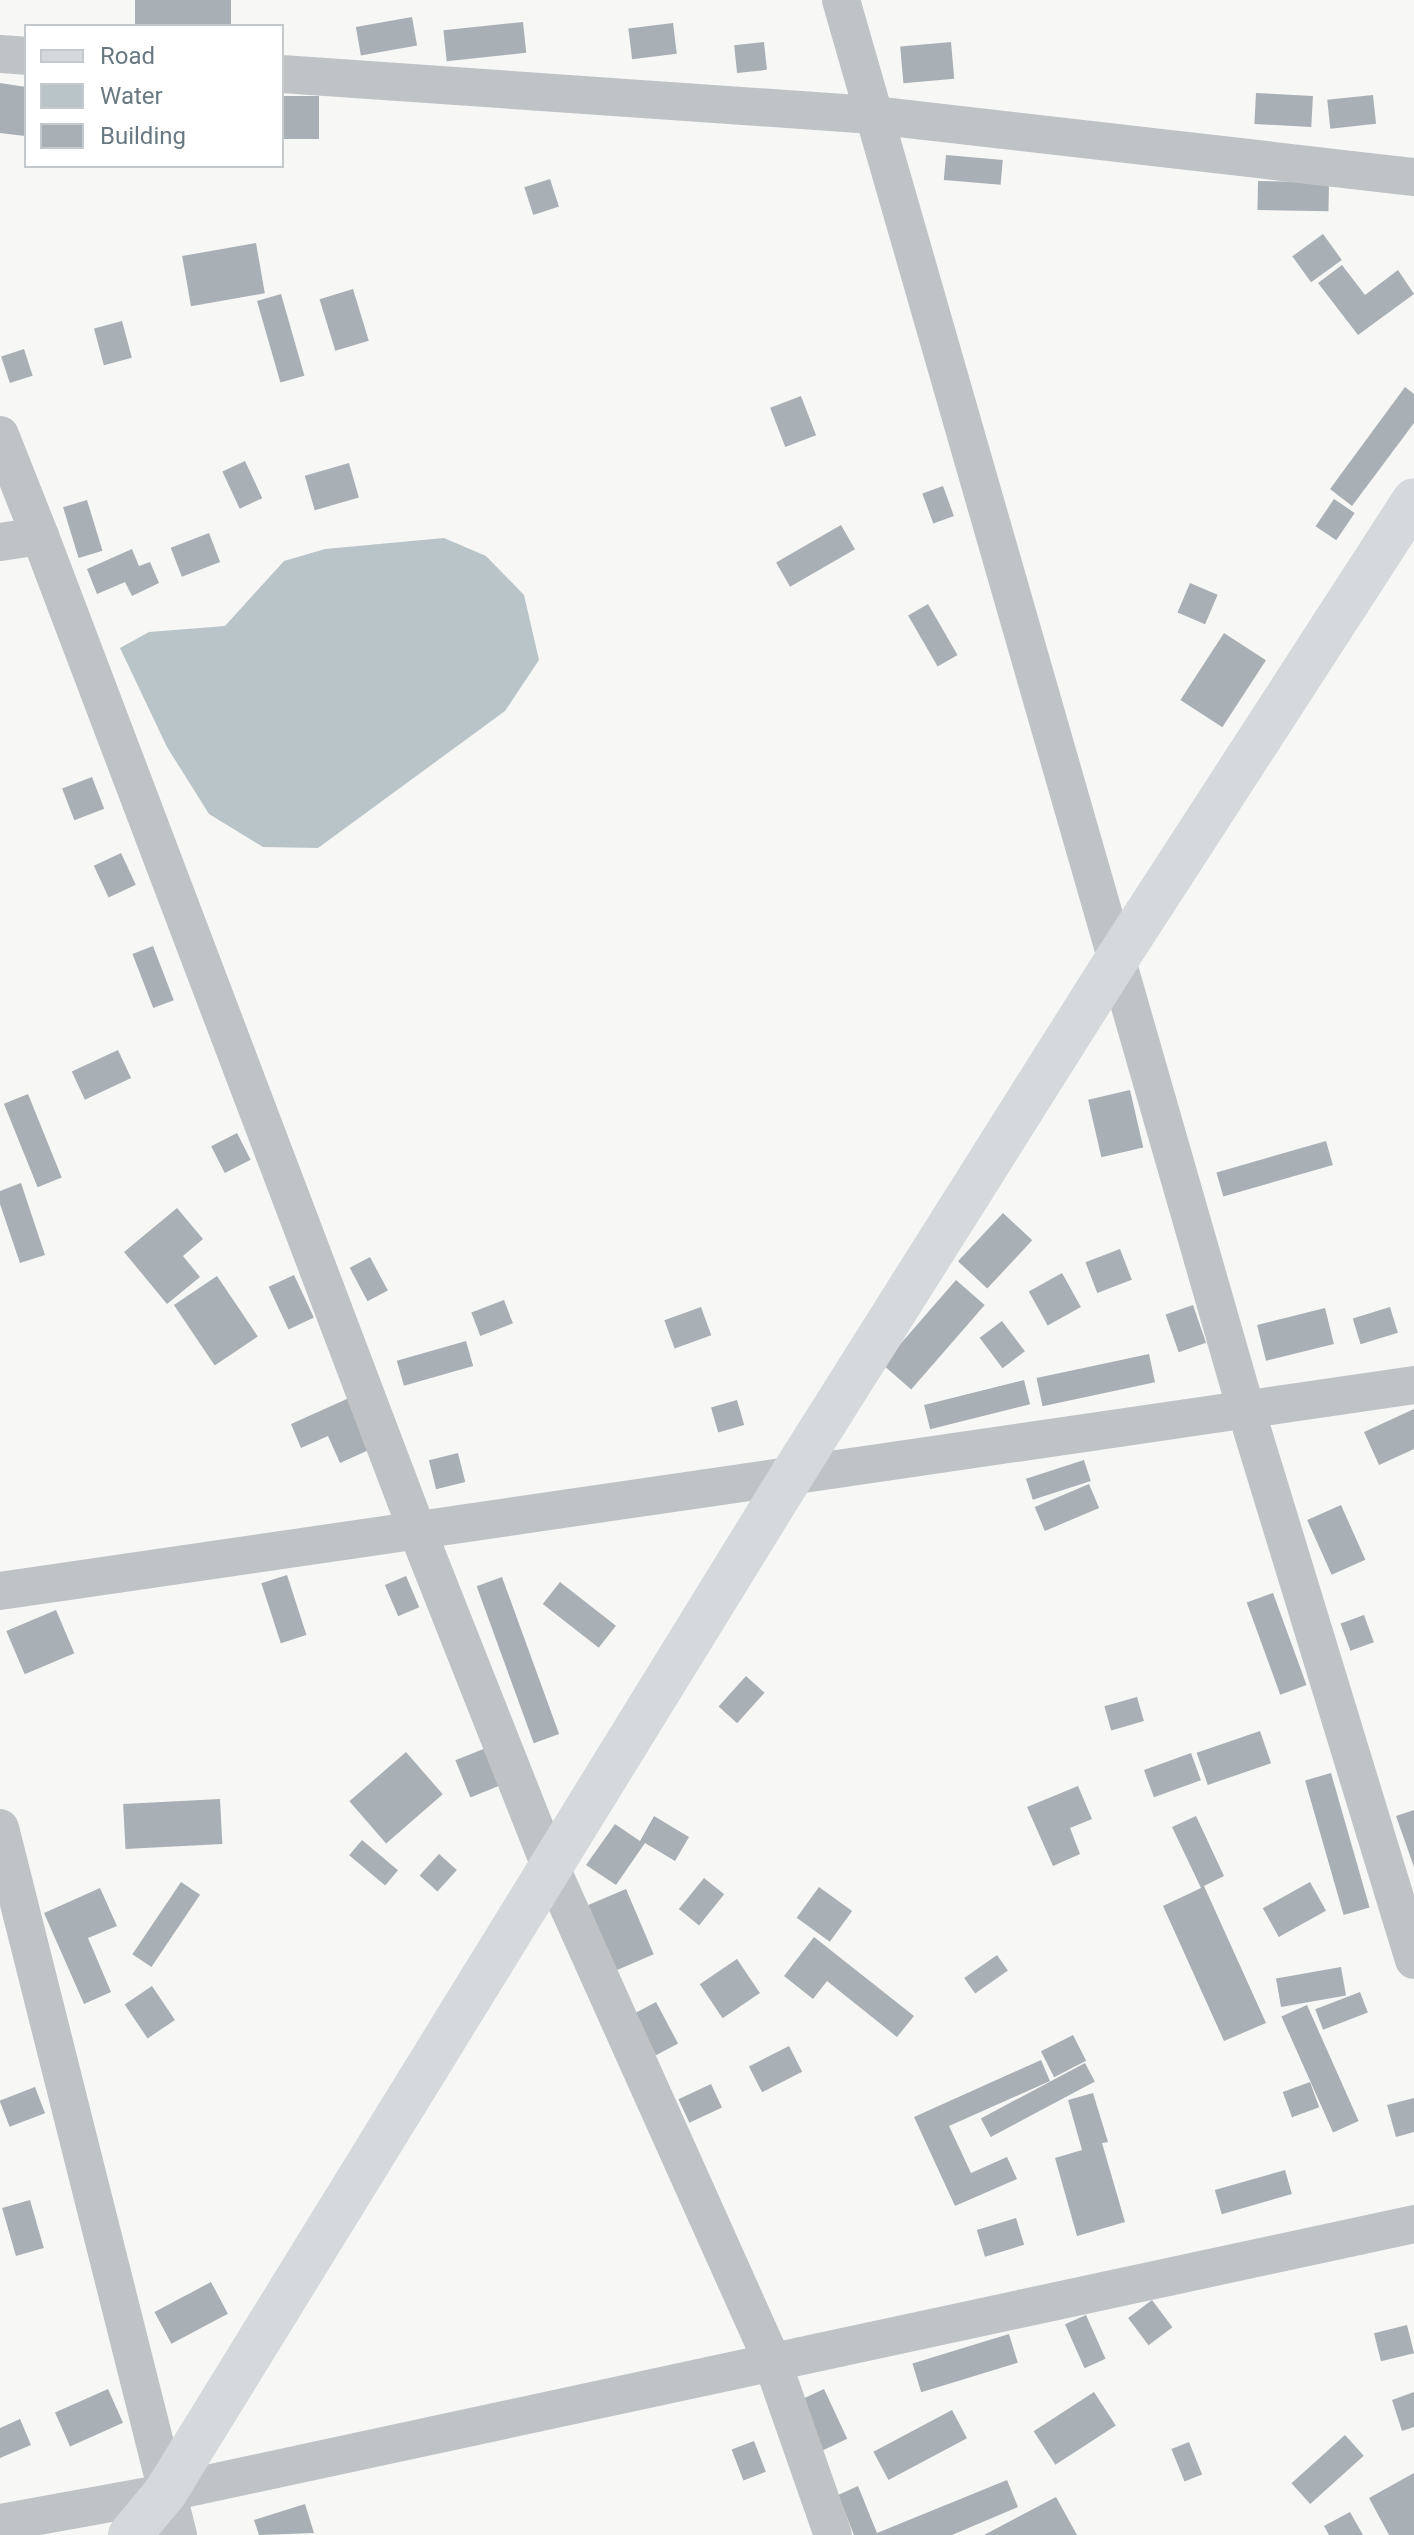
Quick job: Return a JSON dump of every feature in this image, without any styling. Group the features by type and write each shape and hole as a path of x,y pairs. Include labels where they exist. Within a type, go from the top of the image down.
{"main road":[{"path":"130,2535 165,2493 792,1475 1115,962 1414,500"}],"street":[{"path":"841,0 1115,962 1246,1410 1414,1960"},
{"path":"0,54 24,56"},
{"path":"284,74 873,115 1414,177"},
{"path":"0,435 417,1530 551,1868 772,2361 833,2535"},
{"path":"0,542 40,536"},
{"path":"0,1591 1414,1385"},
{"path":"0,1828 178,2535"},
{"path":"0,2523 165,2493 1414,2224"}],"water":[{"path":"444,538 486,556 524,595 539,660 505,711 318,848 263,847 209,814 167,747 120,648 149,632 225,626 284,561 325,549"}],"building":[{"path":"135,0 231,0 231,24 135,24"},
{"path":"412,17 417,46 361,55 356,27"},
{"path":"523,22 526,53 447,61 443,30"},
{"path":"673,23 677,54 632,59 628,28"},
{"path":"764,42 767,70 737,73 734,45"},
{"path":"951,42 954,79 903,83 900,46"},
{"path":"0,83 24,87 24,136 0,133"},
{"path":"1256,93 1313,96 1311,127 1254,124"},
{"path":"1373,95 1376,124 1330,129 1327,100"},
{"path":"284,96 319,96 319,139 284,139"},
{"path":"946,155 1003,160 1001,185 944,180"},
{"path":"550,179 559,207 533,215 524,187"},
{"path":"1258,181 1329,182 1328,211 1257,210"},
{"path":"1323,234 1342,260 1311,282 1292,256"},
{"path":"256,243 265,293 191,306 182,256"},
{"path":"1342,265 1365,295 1398,270 1414,294 1358,335 1318,283"},
{"path":"353,289 369,341 335,351 320,299"},
{"path":"281,294 304,376 280,383 257,301"},
{"path":"122,321 132,358 104,365 94,329"},
{"path":"24,349 33,376 10,383 1,356"},
{"path":"1405,387 1414,394 1414,423 1352,506 1330,489"},
{"path":"801,396 816,435 785,447 770,408"},
{"path":"245,461 262,498 240,509 222,472"},
{"path":"349,463 359,498 315,510 305,476"},
{"path":"943,486 954,516 933,524 922,494"},
{"path":"1334,499 1355,513 1336,540 1316,526"},
{"path":"87,500 102,551 79,558 63,507"},
{"path":"841,525 855,549 790,587 776,562"},
{"path":"209,533 220,562 182,577 171,548"},
{"path":"132,549 139,566 150,562 159,583 132,596 125,582 97,594 87,569"},
{"path":"1190,583 1218,595 1205,624 1177,612"},
{"path":"928,604 958,655 938,667 908,616"},
{"path":"1224,633 1266,660 1222,727 1180,700"},
{"path":"92,777 104,809 74,820 62,788"},
{"path":"121,853 136,885 109,897 94,866"},
{"path":"153,946 174,1000 153,1008 132,954"},
{"path":"118,1050 131,1078 85,1100 72,1072"},
{"path":"1130,1090 1143,1147 1101,1157 1088,1100"},
{"path":"28,1094 62,1177 38,1187 4,1104"},
{"path":"237,1133 251,1160 225,1173 211,1146"},
{"path":"1326,1141 1333,1165 1223,1196 1216,1172"},
{"path":"21,1183 45,1255 20,1263 0,1204 0,1191"},
{"path":"177,1208 203,1239 183,1256 200,1277 167,1304 124,1252"},
{"path":"1003,1213 1032,1240 987,1289 958,1261"},
{"path":"1120,1249 1132,1280 1097,1293 1085,1262"},
{"path":"370,1257 388,1291 368,1301 350,1268"},
{"path":"1062,1273 1081,1307 1048,1326 1029,1291"},
{"path":"294,1275 314,1318 288,1329 269,1287"},
{"path":"217,1276 258,1337 215,1366 174,1305"},
{"path":"956,1280 985,1305 911,1389 883,1365"},
{"path":"504,1300 513,1323 480,1336 471,1313"},
{"path":"1193,1305 1206,1343 1179,1352 1166,1314"},
{"path":"701,1307 711,1335 675,1349 664,1320"},
{"path":"1390,1307 1398,1333 1361,1344 1353,1318"},
{"path":"1325,1308 1334,1344 1266,1361 1257,1325"},
{"path":"1002,1321 1025,1351 1003,1368 980,1338"},
{"path":"466,1341 473,1366 404,1386 397,1361"},
{"path":"1149,1354 1155,1382 1043,1406 1037,1378"},
{"path":"1024,1380 1030,1404 930,1429 924,1405"},
{"path":"349,1398 371,1449 340,1463 328,1436 301,1448 291,1424"},
{"path":"737,1400 744,1425 718,1432 711,1407"},
{"path":"1414,1409 1414,1449 1379,1465 1364,1432"},
{"path":"458,1453 465,1482 436,1489 429,1460"},
{"path":"1084,1460 1091,1481 1033,1500 1026,1479"},
{"path":"1089,1484 1099,1508 1045,1531 1035,1507"},
{"path":"1341,1505 1365,1560 1332,1575 1307,1520"},
{"path":"287,1575 306,1635 281,1643 261,1583"},
{"path":"406,1576 419,1607 398,1616 385,1585"},
{"path":"502,1577 559,1734 534,1743 477,1586"},
{"path":"560,1582 616,1626 599,1648 543,1604"},
{"path":"1273,1593 1307,1685 1280,1695 1247,1603"},
{"path":"56,1610 74,1653 25,1674 6,1631"},
{"path":"1364,1615 1374,1642 1350,1651 1341,1624"},
{"path":"746,1676 765,1693 737,1723 719,1706"},
{"path":"1137,1697 1144,1721 1111,1730 1104,1706"},
{"path":"1260,1731 1271,1763 1208,1785 1197,1753"},
{"path":"486,1748 501,1785 470,1797 455,1760"},
{"path":"406,1752 443,1794 386,1843 349,1801"},
{"path":"1191,1753 1201,1780 1154,1797 1144,1770"},
{"path":"1331,1773 1370,1908 1344,1915 1305,1780"},
{"path":"1078,1786 1092,1819 1070,1828 1080,1854 1053,1866 1027,1807"},
{"path":"220,1799 222,1844 125,1849 123,1804"},
{"path":"1414,1810 1414,1867 1396,1816"},
{"path":"654,1816 689,1837 675,1861 645,1843 616,1885 586,1865 615,1824 640,1841"},
{"path":"1196,1816 1224,1876 1204,1886 1266,2023 1224,2041 1163,1906 1201,1888 1172,1827"},
{"path":"362,1840 398,1870 385,1886 349,1855"},
{"path":"439,1854 457,1870 437,1892 420,1876"},
{"path":"704,1878 724,1894 699,1925 679,1909"},
{"path":"181,1882 200,1895 151,1967 132,1954"},
{"path":"1310,1882 1326,1911 1279,1937 1263,1908"},
{"path":"819,1887 852,1911 830,1942 797,1918"},
{"path":"100,1888 117,1926 88,1938 111,1992 84,2004 44,1913"},
{"path":"626,1889 654,1954 616,1970 588,1905"},
{"path":"814,1937 914,2016 897,2037 827,1981 813,1999 784,1976"},
{"path":"997,1955 1008,1971 975,1994 964,1978"},
{"path":"737,1959 760,1993 723,2018 700,1984"},
{"path":"1341,1967 1346,1996 1281,2007 1276,1978"},
{"path":"152,1986 175,2020 148,2038 125,2004"},
{"path":"1360,1992 1368,2013 1323,2030 1315,2009"},
{"path":"656,2002 678,2043 656,2055 634,2014"},
{"path":"1307,2005 1359,2121 1333,2132 1281,2016"},
{"path":"1073,2035 1086,2061 1054,2077 1041,2051"},
{"path":"789,2046 802,2072 762,2092 749,2066"},
{"path":"1041,2060 1050,2081 949,2126 971,2173 1007,2157 1017,2179 955,2206 914,2117"},
{"path":"1085,2063 1095,2082 991,2137 981,2118"},
{"path":"1310,2082 1319,2107 1292,2117 1283,2092"},
{"path":"711,2084 722,2108 689,2123 678,2099"},
{"path":"35,2087 45,2113 10,2127 0,2100"},
{"path":"1093,2093 1108,2142 1102,2143 1125,2222 1077,2236 1055,2158 1082,2150 1068,2100"},
{"path":"1414,2098 1414,2132 1396,2137 1387,2105"},
{"path":"1285,2170 1292,2194 1222,2214 1215,2190"},
{"path":"30,2200 44,2248 16,2256 2,2208"},
{"path":"1016,2218 1024,2245 985,2257 977,2230"},
{"path":"211,2282 228,2314 171,2344 154,2312"},
{"path":"1152,2300 1172,2327 1149,2345 1128,2318"},
{"path":"1086,2315 1106,2359 1085,2368 1065,2324"},
{"path":"1407,2325 1414,2353 1381,2361 1374,2333"},
{"path":"1009,2334 1018,2363 921,2392 912,2364"},
{"path":"108,2389 123,2423 70,2446 55,2413"},
{"path":"824,2389 847,2439 822,2451 799,2401"},
{"path":"1094,2392 1116,2426 1055,2465 1034,2431"},
{"path":"1414,2392 1414,2427 1402,2431 1392,2400"},
{"path":"952,2410 967,2438 888,2480 873,2452"},
{"path":"20,2419 31,2445 0,2458 0,2428"},
{"path":"1345,2435 1364,2456 1310,2504 1291,2483"},
{"path":"754,2441 766,2472 743,2480 732,2450"},
{"path":"1189,2442 1202,2474 1184,2482 1171,2449"},
{"path":"1414,2473 1414,2535 1389,2535 1369,2498"},
{"path":"1007,2480 1018,2507 952,2535 854,2535 838,2495 858,2486 877,2533"},
{"path":"1056,2497 1077,2535 984,2535"},
{"path":"305,2504 314,2533 259,2535 254,2520"},
{"path":"1350,2512 1363,2535 1329,2535 1324,2526"}]}
